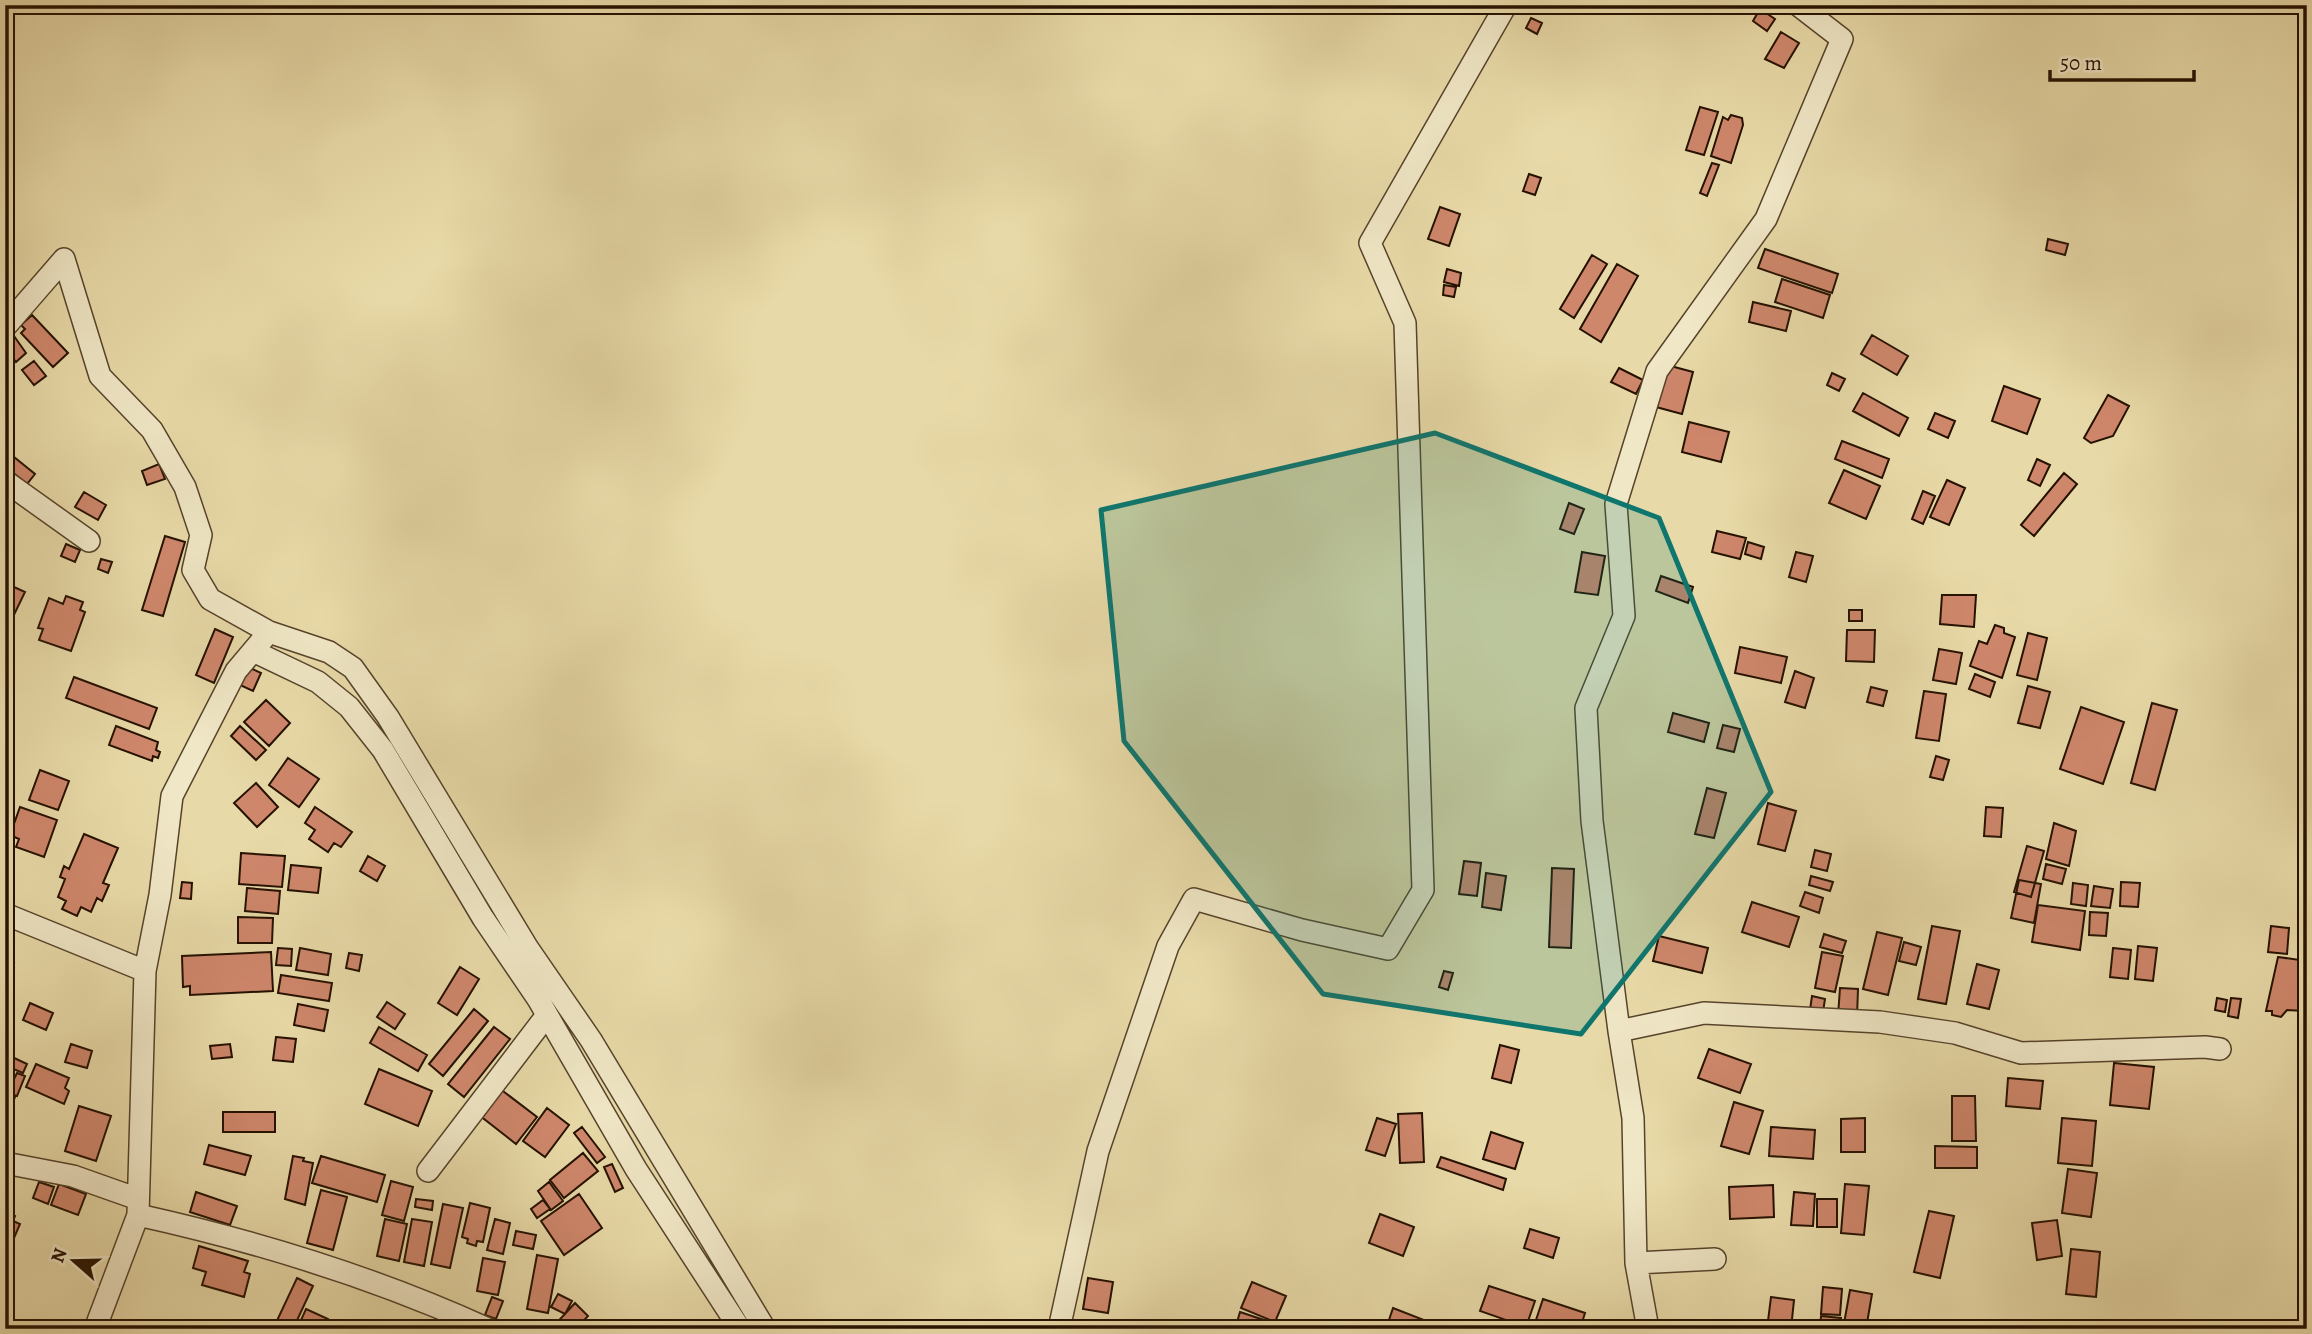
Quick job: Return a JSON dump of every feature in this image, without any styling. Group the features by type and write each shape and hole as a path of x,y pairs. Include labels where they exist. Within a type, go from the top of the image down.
{"street":[{"path":"1059,1329 1098,1151 1168,946 1194,899 1302,930 1388,949 1423,890 1405,323 1370,243 1506,5"},
{"path":"1648,1329 1636,1263 1633,1118 1592,821 1586,708 1624,616 1616,504 1657,371 1766,219 1842,39 1798,5"},
{"path":"5,327 64,259 100,376 152,430 186,487 201,535 193,570 211,599 269,632 329,652 354,668 394,728 527,947 591,1040 765,1329"},
{"path":"5,481 89,541"},
{"path":"94,1329 138,1207 145,971 160,895 172,796 236,671 269,632"},
{"path":"253,651 318,682 349,707 383,750 483,918 547,1015 636,1169 740,1329"},
{"path":"5,915 145,971"},
{"path":"1619,1031 1704,1013 1880,1022 1955,1033 2021,1053 2205,1047 2220,1049"},
{"path":"428,1171 547,1015"},
{"path":"5,1163 74,1176 138,1207 332,1266 488,1329"},
{"path":"1636,1263 1715,1259"}],"highlighted area":[{"path":"1435,433 1659,518 1771,792 1581,1034 1323,994 1124,741 1101,510"}],"building":[{"path":"5,5 14,5 10,26 5,25"},
{"path":"1760,9 1775,19 1767,31 1753,21"},
{"path":"1531,18 1542,23 1537,34 1526,28"},
{"path":"1781,32 1799,43 1784,68 1765,59"},
{"path":"1700,107 1718,112 1704,155 1686,150"},
{"path":"1731,115 1742,118 1743,125 1731,163 1711,156 1723,117 1728,120"},
{"path":"1712,163 1719,165 1707,196 1700,193"},
{"path":"1529,174 1541,178 1535,195 1523,191"},
{"path":"1440,207 1460,214 1449,246 1428,239"},
{"path":"2048,239 2068,244 2065,255 2046,250"},
{"path":"1765,249 1838,274 1832,293 1758,268"},
{"path":"1592,255 1607,264 1574,318 1560,309"},
{"path":"1617,264 1638,276 1601,342 1580,329"},
{"path":"1447,269 1461,273 1459,286 1444,282"},
{"path":"1782,279 1830,295 1823,318 1775,302"},
{"path":"1444,285 1456,287 1454,297 1443,295"},
{"path":"1753,302 1791,311 1786,331 1749,322"},
{"path":"32,315 68,353 53,367 21,333 25,329 21,325"},
{"path":"1872,335 1908,356 1897,375 1861,354"},
{"path":"14,336 26,353 16,362 5,348 5,343"},
{"path":"34,361 46,376 34,385 22,370"},
{"path":"1667,365 1693,372 1682,414 1656,407"},
{"path":"1619,368 1643,380 1636,394 1611,382"},
{"path":"1832,373 1845,379 1839,391 1827,385"},
{"path":"2004,386 2040,399 2027,434 1992,421"},
{"path":"1863,393 1908,418 1899,436 1853,411"},
{"path":"2108,395 2129,406 2113,436 2091,443 2084,438"},
{"path":"1935,413 1955,421 1948,438 1928,429"},
{"path":"1689,422 1729,432 1721,462 1682,452"},
{"path":"1842,441 1889,459 1882,478 1835,459"},
{"path":"14,457 35,474 27,484 6,467"},
{"path":"2037,459 2050,465 2040,486 2028,480"},
{"path":"159,464 165,479 147,485 142,471"},
{"path":"1844,470 1880,486 1866,519 1829,503"},
{"path":"2064,473 2077,484 2034,536 2021,525"},
{"path":"1947,480 1965,488 1949,525 1930,517"},
{"path":"1923,491 1935,496 1923,524 1912,519"},
{"path":"84,492 106,505 98,520 75,507"},
{"path":"1569,503 1584,509 1574,534 1560,529"},
{"path":"1717,531 1746,538 1740,559 1712,552"},
{"path":"165,536 185,542 163,616 142,610"},
{"path":"1748,542 1764,547 1761,559 1745,554"},
{"path":"66,544 80,550 75,562 61,556"},
{"path":"1582,552 1605,556 1598,595 1575,592"},
{"path":"1796,552 1813,556 1806,582 1789,577"},
{"path":"101,559 112,562 108,573 98,569"},
{"path":"1661,576 1693,587 1688,603 1656,591"},
{"path":"14,587 25,592 11,621 5,619 5,605"},
{"path":"1942,595 1976,595 1974,627 1940,624"},
{"path":"66,596 83,602 80,610 85,612 71,651 39,640 43,629 38,628 49,598 63,604"},
{"path":"1849,610 1862,610 1862,621 1849,621"},
{"path":"1995,625 2004,628 2004,633 2015,637 2002,678 1970,666 1979,641 1987,644"},
{"path":"215,629 233,637 214,683 196,675"},
{"path":"1847,630 1875,630 1874,662 1846,661"},
{"path":"2028,633 2047,638 2037,680 2017,675"},
{"path":"1740,647 1787,657 1781,683 1735,673"},
{"path":"1939,649 1962,653 1956,684 1933,680"},
{"path":"248,667 261,673 253,691 240,685"},
{"path":"1795,671 1814,678 1805,708 1785,702"},
{"path":"1975,674 1995,682 1990,697 1969,689"},
{"path":"74,677 157,708 149,729 66,698"},
{"path":"2028,686 2050,692 2040,728 2018,723"},
{"path":"1871,687 1887,691 1883,706 1867,702"},
{"path":"1924,691 1946,694 1939,741 1916,738"},
{"path":"266,700 290,723 269,746 244,722"},
{"path":"2152,703 2177,710 2155,790 2131,783"},
{"path":"2081,707 2124,722 2103,784 2060,769"},
{"path":"1673,713 1709,723 1704,742 1668,732"},
{"path":"1723,725 1740,729 1734,752 1717,748"},
{"path":"116,726 158,742 158,758 153,756 152,761 109,745"},
{"path":"240,726 266,750 256,760 231,736"},
{"path":"1936,756 1949,760 1943,780 1930,777"},
{"path":"288,758 319,779 299,807 269,785"},
{"path":"40,770 69,781 58,810 29,800"},
{"path":"256,783 278,807 257,827 234,803"},
{"path":"1707,788 1726,793 1714,838 1695,834"},
{"path":"1768,803 1796,811 1785,851 1758,844"},
{"path":"20,807 57,820 44,857 16,847 19,839 10,835"},
{"path":"315,807 352,832 341,847 334,843 328,852 309,839 315,830 305,823"},
{"path":"1986,807 2003,808 2001,837 1984,836"},
{"path":"2054,823 2076,831 2069,866 2046,859"},
{"path":"84,834 118,848 103,883 109,885 102,901 97,898 91,912 81,907 77,916 62,909 66,901 58,897 65,879 60,877 64,866 69,869"},
{"path":"2027,846 2044,851 2031,897 2014,892"},
{"path":"1815,850 1831,854 1827,871 1811,867"},
{"path":"241,853 285,856 282,887 239,884"},
{"path":"368,856 385,866 377,881 360,871"},
{"path":"1464,861 1481,863 1477,896 1459,894"},
{"path":"2046,864 2066,869 2062,884 2043,879"},
{"path":"291,865 321,868 318,893 288,890"},
{"path":"1552,868 1574,869 1571,948 1549,947"},
{"path":"1486,873 1506,876 1501,910 1482,907"},
{"path":"1811,876 1833,882 1830,891 1809,885"},
{"path":"2019,880 2041,884 2034,923 2011,918"},
{"path":"182,882 192,883 191,899 180,898"},
{"path":"2121,882 2140,883 2138,907 2120,906"},
{"path":"2073,883 2088,885 2086,906 2071,904"},
{"path":"2094,886 2113,889 2110,908 2091,906"},
{"path":"247,888 280,891 278,914 245,911"},
{"path":"1805,892 1823,898 1819,913 1800,906"},
{"path":"1752,902 1799,917 1789,947 1742,932"},
{"path":"2038,905 2085,911 2080,950 2032,942"},
{"path":"2090,912 2108,913 2106,936 2089,935"},
{"path":"238,917 273,918 272,943 238,943"},
{"path":"1932,926 1960,931 1946,1004 1918,999"},
{"path":"2271,926 2289,928 2287,954 2268,952"},
{"path":"1877,932 1902,938 1888,995 1863,989"},
{"path":"1824,934 1846,941 1842,953 1820,947"},
{"path":"1659,936 1708,948 1702,973 1653,961"},
{"path":"1904,942 1921,947 1916,965 1899,961"},
{"path":"2138,946 2157,948 2153,981 2135,979"},
{"path":"278,948 292,949 291,966 276,965"},
{"path":"300,948 331,954 328,975 296,970"},
{"path":"2113,948 2131,950 2128,979 2110,977"},
{"path":"271,952 273,991 190,995 190,986 183,987 182,956"},
{"path":"1822,952 1843,956 1835,992 1815,988"},
{"path":"349,953 362,955 359,971 346,968"},
{"path":"2278,957 2307,961 2304,1011 2287,1010 2281,1017 2272,1015 2272,1011 2266,1011"},
{"path":"5,959 14,963 5,984"},
{"path":"1977,964 1999,970 1989,1009 1967,1004"},
{"path":"460,967 479,979 457,1015 438,1003"},
{"path":"1444,971 1453,973 1448,990 1439,987"},
{"path":"281,975 332,983 329,1001 278,993"},
{"path":"1840,988 1858,989 1857,1017 1838,1016"},
{"path":"1812,996 1825,999 1823,1012 1810,1010"},
{"path":"2217,998 2227,1000 2225,1012 2215,1010"},
{"path":"2231,998 2241,999 2238,1018 2228,1016"},
{"path":"387,1002 405,1014 395,1029 377,1017"},
{"path":"30,1003 53,1013 46,1030 23,1020"},
{"path":"298,1004 328,1010 324,1031 294,1025"},
{"path":"474,1009 488,1021 443,1076 429,1064"},
{"path":"379,1027 427,1055 418,1071 370,1043"},
{"path":"494,1027 510,1039 464,1097 448,1084"},
{"path":"276,1037 296,1039 293,1062 273,1060"},
{"path":"71,1044 92,1051 87,1068 65,1062"},
{"path":"230,1044 232,1057 212,1059 210,1046"},
{"path":"1500,1045 1519,1050 1511,1083 1492,1078"},
{"path":"1709,1049 1751,1064 1740,1093 1698,1078"},
{"path":"10,1056 27,1064 23,1073 6,1066"},
{"path":"2114,1063 2154,1067 2149,1109 2110,1105"},
{"path":"36,1064 69,1078 65,1088 69,1091 64,1104 26,1087"},
{"path":"379,1069 432,1091 418,1126 365,1104"},
{"path":"17,1073 25,1076 17,1096 7,1093"},
{"path":"2008,1078 2043,1081 2040,1109 2006,1106"},
{"path":"499,1088 537,1117 516,1144 479,1115"},
{"path":"5,1092 15,1097 9,1111 5,1110"},
{"path":"1952,1096 1975,1096 1976,1141 1952,1141"},
{"path":"1734,1102 1763,1111 1749,1154 1721,1146"},
{"path":"79,1106 111,1116 96,1161 65,1151"},
{"path":"547,1108 569,1125 545,1157 523,1141"},
{"path":"223,1112 275,1112 275,1132 223,1132"},
{"path":"1422,1113 1424,1162 1400,1163 1398,1114"},
{"path":"1377,1118 1396,1124 1385,1156 1366,1150"},
{"path":"1865,1118 1865,1152 1841,1152 1841,1119"},
{"path":"2062,1118 2096,1121 2092,1166 2058,1163"},
{"path":"582,1127 605,1157 597,1163 574,1133"},
{"path":"1771,1127 1815,1130 1813,1159 1769,1156"},
{"path":"1491,1132 1523,1143 1515,1169 1483,1159"},
{"path":"209,1145 251,1156 245,1175 204,1164"},
{"path":"1935,1146 1977,1147 1977,1168 1935,1168"},
{"path":"583,1153 598,1171 564,1198 550,1180"},
{"path":"293,1156 313,1163 305,1205 285,1199"},
{"path":"321,1156 385,1175 377,1202 312,1183"},
{"path":"1441,1157 1506,1179 1503,1190 1437,1167"},
{"path":"612,1164 623,1188 615,1192 604,1167"},
{"path":"2068,1169 2097,1173 2091,1217 2062,1213"},
{"path":"391,1181 413,1187 404,1221 382,1215"},
{"path":"39,1182 54,1187 48,1204 33,1198"},
{"path":"549,1182 563,1201 551,1210 538,1191"},
{"path":"59,1184 86,1194 78,1215 51,1205"},
{"path":"1845,1184 1869,1186 1864,1235 1841,1233"},
{"path":"1773,1185 1774,1217 1730,1219 1729,1187"},
{"path":"321,1190 347,1197 333,1250 307,1243"},
{"path":"196,1192 237,1206 230,1225 190,1212"},
{"path":"1794,1192 1815,1194 1813,1226 1791,1225"},
{"path":"579,1194 602,1228 564,1255 541,1221"},
{"path":"416,1199 433,1201 432,1210 415,1207"},
{"path":"1817,1199 1837,1199 1837,1227 1817,1227"},
{"path":"543,1200 550,1209 537,1218 531,1209"},
{"path":"470,1203 490,1208 483,1242 477,1241 476,1246 467,1243 468,1239 462,1237"},
{"path":"443,1204 463,1208 450,1268 431,1264"},
{"path":"1929,1211 1954,1216 1940,1278 1914,1272"},
{"path":"6,1212 15,1216 13,1221 20,1224 8,1252 5,1251"},
{"path":"1380,1214 1414,1227 1403,1256 1369,1243"},
{"path":"385,1219 407,1224 399,1261 377,1256"},
{"path":"412,1219 432,1222 424,1266 404,1262"},
{"path":"495,1219 510,1223 503,1254 487,1250"},
{"path":"2057,1220 2062,1256 2037,1260 2032,1223"},
{"path":"1530,1229 1559,1238 1553,1258 1524,1248"},
{"path":"516,1231 536,1235 533,1249 513,1245"},
{"path":"199,1246 248,1261 244,1272 250,1274 244,1297 202,1285 206,1272 193,1268"},
{"path":"2071,1249 2100,1252 2096,1297 2066,1294"},
{"path":"537,1255 558,1259 548,1313 527,1309"},
{"path":"483,1258 505,1262 498,1295 477,1291"},
{"path":"297,1278 313,1286 293,1329 273,1329"},
{"path":"1088,1278 1113,1282 1108,1313 1083,1309"},
{"path":"1252,1282 1286,1296 1275,1322 1241,1308"},
{"path":"1489,1286 1535,1301 1526,1327 1480,1311"},
{"path":"1823,1287 1842,1289 1840,1315 1821,1314"},
{"path":"1850,1290 1872,1294 1866,1329 1843,1329"},
{"path":"558,1294 572,1301 565,1314 551,1307"},
{"path":"492,1297 503,1301 496,1319 485,1315"},
{"path":"1771,1297 1794,1300 1791,1329 1767,1329"},
{"path":"1543,1299 1585,1313 1580,1329 1533,1329"},
{"path":"575,1303 588,1316 576,1329 551,1329"},
{"path":"1393,1308 1429,1322 1426,1329 1386,1329"},
{"path":"306,1309 328,1319 324,1329 297,1329"},
{"path":"1240,1312 1264,1320 1261,1329 1235,1329"},
{"path":"1821,1316 1841,1318 1840,1329 1820,1329"}]}
